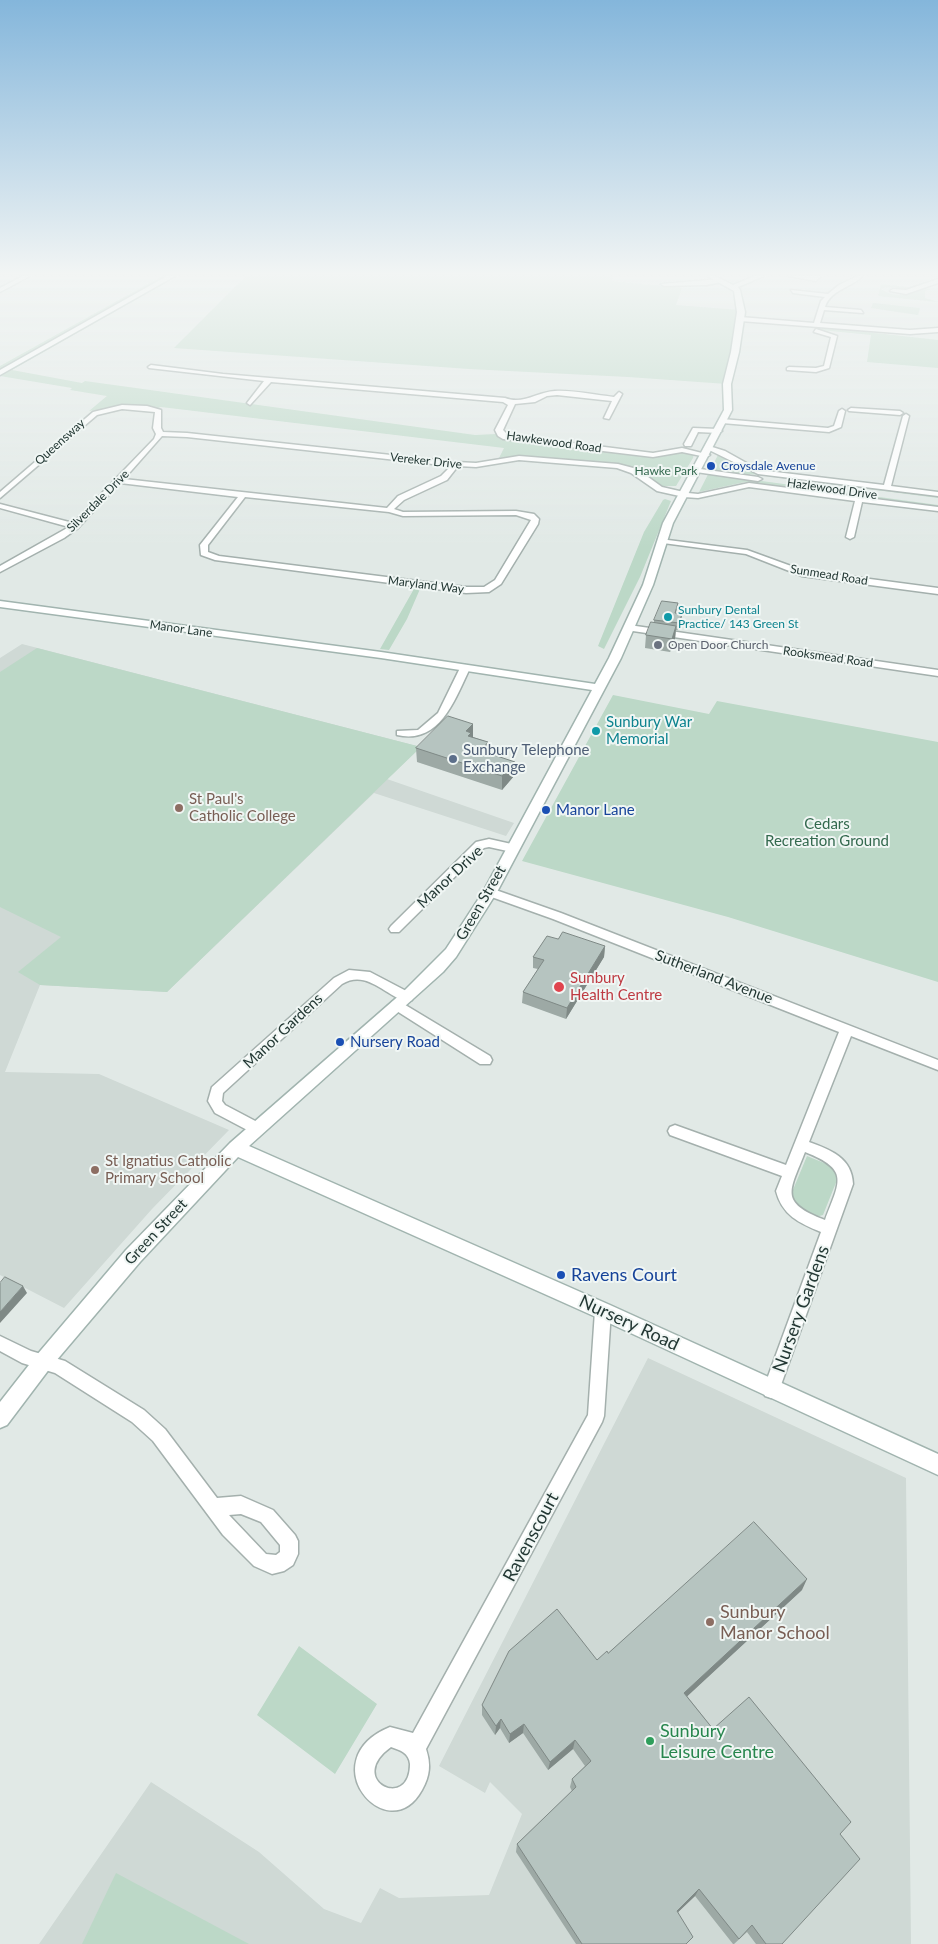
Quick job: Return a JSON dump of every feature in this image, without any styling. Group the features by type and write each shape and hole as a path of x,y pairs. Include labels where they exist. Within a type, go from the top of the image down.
{"street":[{"path":"0,373 11,367"},
{"path":"151,367 269,380 499,399 510,402 535,400 545,394 557,393 618,397 608,416 598,413"},
{"name":"Green Street","path":"0,1418 43,1362 145,1242 236,1148 256,1128 402,1001 438,968 451,953 490,892 629,628 648,585 668,523 728,410 727,384 731,367"},
{"path":"789,369 810,371 827,367"},
{"path":"250,403 269,380"},
{"name":"Hawkewood Road","path":"510,402 512,404 499,432 506,436 653,456 682,450 707,451"},
{"path":"722,421 829,430 836,427 842,411 835,407 845,406 849,407 850,410 903,415 887,488"},
{"name":"Queensway","path":"0,496 95,413 122,407 162,409 157,428 160,434"},
{"path":"688,444 696,430 718,431"},
{"name":"Vereker Drive","path":"160,434 187,435 456,464 476,465 519,458 618,466 634,471 660,489 685,494"},
{"name":"Silverdale Drive","path":"0,569 61,536 75,526 120,481 157,440 160,434"},
{"path":"707,451 726,452 758,472 938,494"},
{"path":"389,510 402,498 444,478 456,464"},
{"name":"Hazlewood Drive","path":"696,470 938,503"},
{"name":"Maryland Way","path":"120,481 389,510 403,514 516,513 531,516 535,519 534,524 498,582 486,590 466,590 218,558 204,553 204,545 243,495"},
{"path":"685,494 698,496 749,485 938,509"},
{"path":"850,537 859,500"},
{"path":"0,506 75,526"},
{"name":"Sunmead Road","path":"663,541 747,552 759,555 792,571 802,573 938,591"},
{"name":"Manor Lane","path":"0,604 599,688"},
{"name":"Rooksmead Road","path":"629,628 938,673"},
{"path":"401,733 420,733 442,714 465,668"},
{"name":"Manor Drive","path":"395,929 480,845 489,843 512,848"},
{"name":"Sutherland Avenue","path":"490,892 938,1065"},
{"name":"Manor Gardens","path":"256,1128 220,1109 215,1100 218,1091 338,980 349,974 366,975 485,1060"},
{"name":"Nursery Gardens","path":"831,1229 804,1218 788,1206 783,1192 847,1029"},
{"path":"675,1130 791,1174"},
{"name":"Nursery Gardens","path":"771,1390 831,1229 847,1177 840,1164 832,1157 802,1145"},
{"name":"Nursery Road","path":"236,1148 603,1311 771,1390 938,1465"},
{"name":"Ravenscourt","path":"416,1750 596,1416 603,1311"},
{"path":"0,1343 28,1358 59,1366 138,1416 158,1435 214,1507"}],"shaded area":[{"name":"St Paul's Catholic College","path":"22,644 421,747 387,779 514,823 506,836 374,793 167,992 40,985 5,1072 99,1074 229,1130 152,1209 64,1308 0,1275 0,658"},
{"name":"Sunbury Manor School","path":"648,1358 906,1478 911,1944 39,1944 151,1782 259,1852 324,1909 361,1923 380,1888 399,1898 489,1895 522,1814 490,1782 485,1793 439,1766"}],"green space":[{"name":"Hawke Park","path":"13,367 18,367 12,370 82,383 85,381 475,435 496,434 504,438 651,457 681,451 694,454 676,486 659,486 636,470 620,465 518,456 499,458 504,448 161,407 117,407 89,411 107,396 0,376 0,374"},
{"path":"437,367 730,367 727,384"},
{"path":"720,451 749,470 757,473 938,495 938,498 750,474 747,479 938,505 938,507 745,482 699,492"},
{"path":"665,499 671,501 640,577 604,649 598,646 644,532"},
{"path":"415,587 420,589 407,619 389,650 380,649"},
{"name":"St Paul's Catholic College","path":"37,648 421,747 167,992 40,985 18,972 61,937 0,907 0,672"},
{"name":"Cedars Recreation Ground","path":"613,695 709,714 717,701 938,742 938,982 728,917 522,861"},
{"path":"807,1156 829,1165 839,1175 823,1215 812,1216 804,1212 790,1197"},
{"path":"299,1646 377,1704 335,1774 257,1715"},
{"path":"116,1873 249,1944 82,1944"}],"building":[{"path":"662,601 678,603 675,613 682,614 679,623 654,620"},
{"path":"651,622 676,626 672,639 646,635"},
{"path":"448,716 473,724 466,731 471,733 468,736 488,742 484,747 494,751 491,754 515,762 502,776 416,748"},
{"name":"Sunbury Health Centre","path":"563,932 605,946 567,1008 523,992 544,960 533,957 547,936 558,939"},
{"path":"5,1277 23,1286 0,1312 0,1283"},
{"name":"Sunbury Leisure Centre","path":"754,1522 807,1579 684,1693 713,1729 749,1697 851,1822 840,1834 860,1859 782,1944 766,1944 752,1925 739,1939 699,1889 677,1911 693,1937 686,1944 582,1944 517,1844 576,1787 572,1779 591,1761 575,1740 550,1762 524,1724 510,1734 501,1719 496,1726 482,1705 509,1651 557,1609 597,1660 607,1651 608,1653"}],"place":[{"name":"Croysdale Avenue","path":"711,466"},
{"name":"Sunbury Dental Practice/ 143 Green St","path":"668,617"},
{"name":"Open Door Church","path":"658,645"},
{"name":"Sunbury War Memorial","path":"596,731"},
{"name":"Sunbury Telephone Exchange","path":"453,759"},
{"name":"St Paul's Catholic College","path":"179,808"},
{"name":"Manor Lane","path":"546,810"},
{"name":"Sunbury Health Centre","path":"559,987"},
{"name":"Nursery Road","path":"340,1042"},
{"name":"St Ignatius Catholic Primary School","path":"95,1170"},
{"name":"Ravens Court","path":"561,1275"},
{"name":"Sunbury Manor School","path":"710,1622"},
{"name":"Sunbury Leisure Centre","path":"650,1741"}]}
